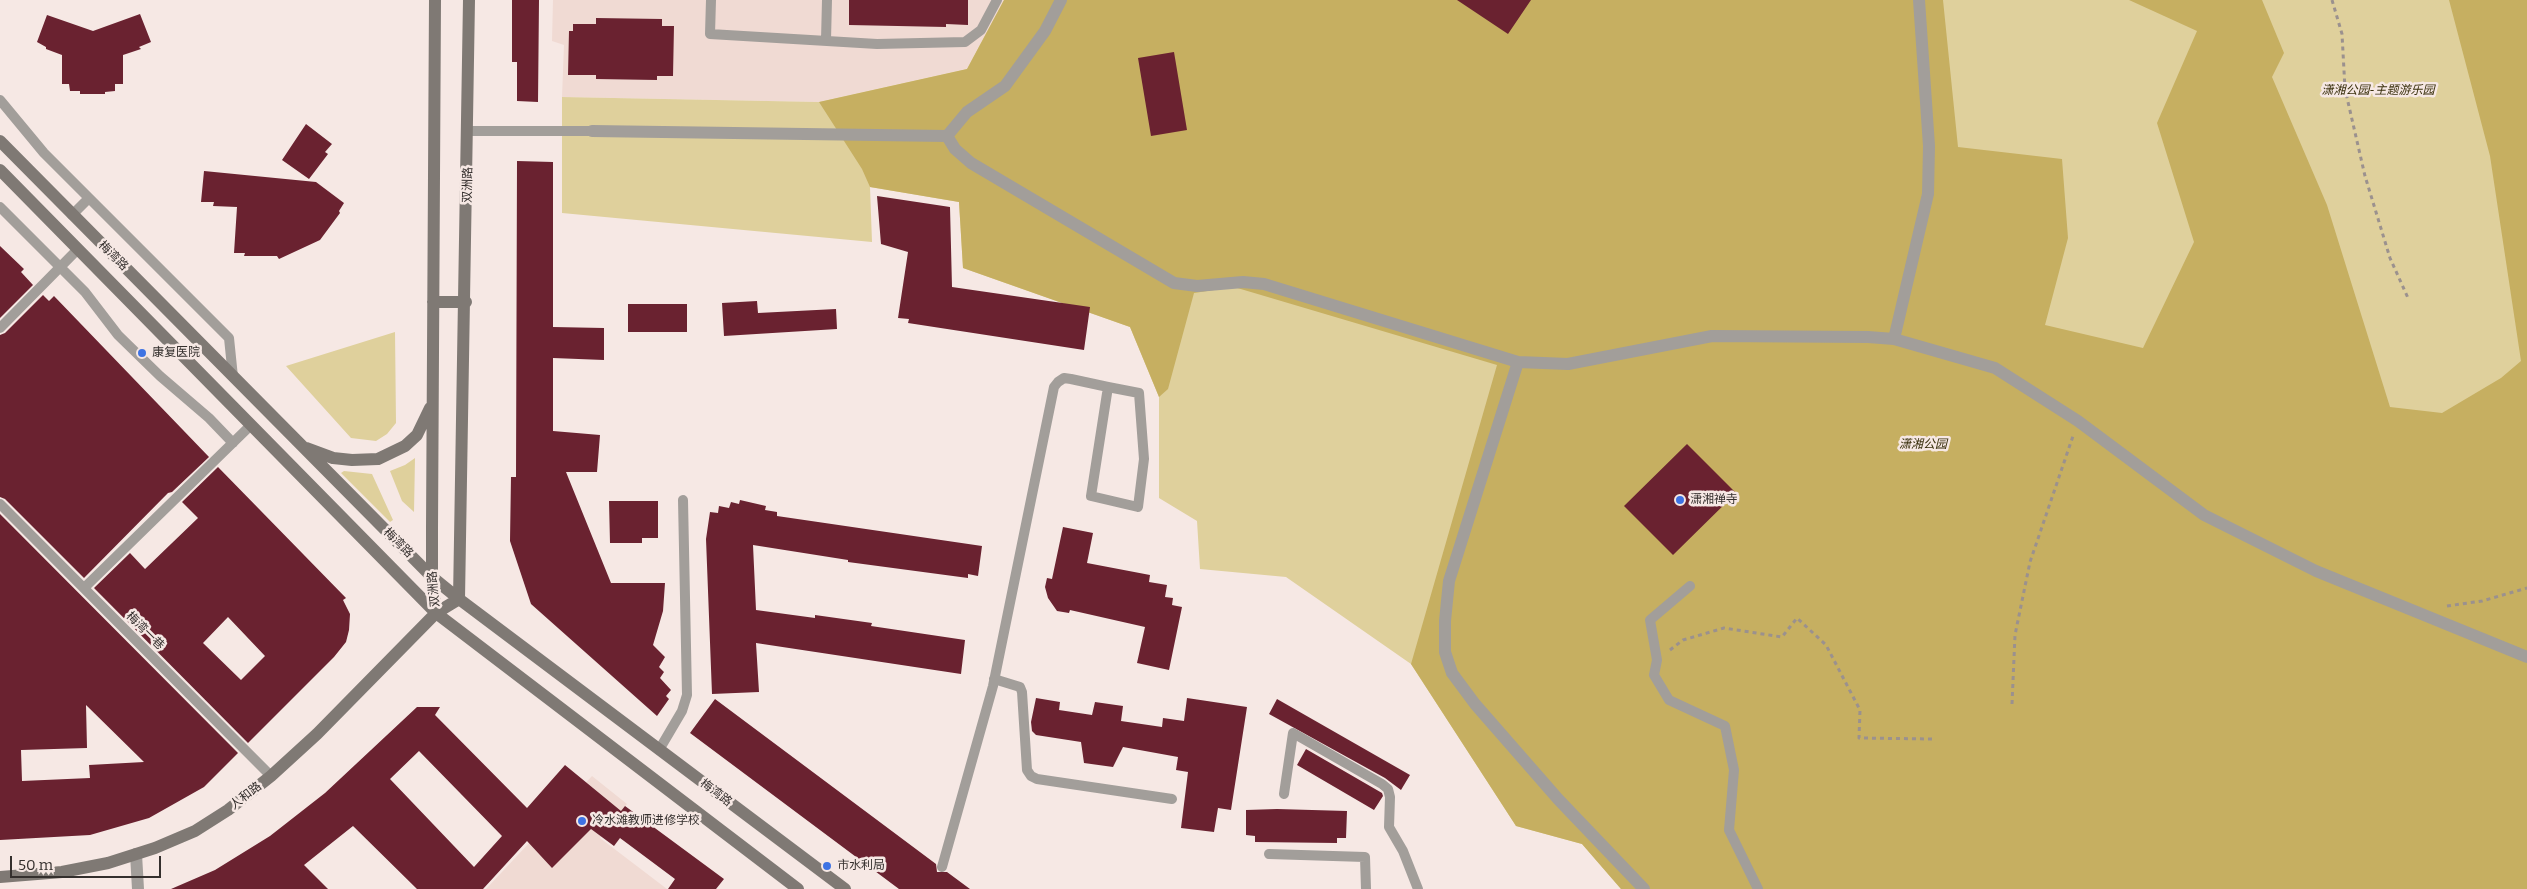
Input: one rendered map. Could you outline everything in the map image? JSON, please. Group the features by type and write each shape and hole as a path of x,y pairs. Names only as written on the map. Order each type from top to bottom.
{"street":[{"name":"双洲路","path":"435,0 432,577 436,613 459,599 469,131 469,0"},
{"path":"947,136 967,112 1005,86 1045,31 1061,0"},
{"path":"1894,339 1928,194 1929,146 1919,0"},
{"path":"592,131 947,136"},
{"path":"947,136 955,148 972,163 1174,283 1197,286 1243,282 1264,284 1518,362 1568,364 1712,336 1894,339 1995,368 2078,421 2204,515 2316,571 2527,657"},
{"name":"梅湾路","path":"0,141 298,444 432,577 845,889"},
{"name":"梅湾路","path":"0,170 436,613 798,889"},
{"path":"433,302 466,302"},
{"path":"1518,362 1449,581 1445,621 1445,652 1452,674 1475,704 1565,806 1644,889"},
{"path":"298,444 333,458 352,460 378,459 405,446 417,435 426,420 433,398"},
{"name":"人和路","path":"0,877 62,872 108,863 195,831 228,810 271,776 318,734 436,613"},
{"path":"136,854 138,889"}],"lane":[{"path":"711,0 710,34 877,44 965,42 981,30 997,0"},
{"path":"826,40 827,0"},
{"path":"0,100 44,153 229,338 233,378"},
{"path":"469,131 592,131"},
{"path":"72,215 89,198"},
{"path":"0,207 84,292 118,335 160,376 210,418 233,442"},
{"path":"0,328 78,249"},
{"path":"942,867 994,679 1054,387 1064,378 1108,386 1139,393 1144,459 1138,506 1091,496 1108,386"},
{"path":"84,588 250,426"},
{"path":"659,750 682,711 687,695 683,500"},
{"name":"梅湾一巷","path":"0,504 271,776"},
{"path":"1690,586 1650,620 1656,660 1654,675 1669,700 1725,726 1734,770 1729,830 1758,889"},
{"path":"994,679 1020,686 1027,770 1031,776 1037,779 1172,798"},
{"path":"1284,794 1294,734 1382,784 1388,790 1390,797 1389,827 1403,851 1418,889"},
{"path":"1269,854 1365,856 1366,889"}],"path":[{"path":"2332,0 2342,34 2345,88 2365,176 2390,258 2408,298"},
{"path":"2012,704 2015,635 2030,562 2078,421"},
{"path":"2442,607 2482,601 2527,588"},
{"path":"1656,660 1683,640 1724,628 1782,637 1797,618 1826,645 1860,710 1859,738 1932,739"}],"shaded area":[{"path":"553,0 1004,0 967,69 819,102 562,97 564,45 552,41"},
{"name":"冷水滩教师进修学校","path":"592,776 627,804 600,838 667,889 486,889"}],"green space":[{"name":"潇湘公园","path":"1004,0 2527,0 2527,889 1621,889 1582,844 1516,826 1411,664 1286,577 1200,569 1197,521 1159,498 1159,397 1130,327 963,268 959,202 870,187 872,242 562,213 562,97 819,102 967,69"},
{"name":"潇湘公园","path":"1004,0 1943,0 1958,147 2062,159 2068,238 2045,325 2143,348 2194,242 2157,123 2197,31 2129,0 2262,0 2284,53 2272,77 2327,205 2390,407 2442,413 2501,378 2521,361 2490,156 2449,0 2527,0 2527,889 1621,889 1582,844 1516,826 1411,664 1497,365 1234,287 1194,293 1168,389 1159,397 1130,327 963,268 959,202 870,187 862,169 819,102 967,69"},
{"path":"395,332 396,423 387,434 376,441 351,438 286,366"},
{"path":"415,458 414,512 402,501 390,471 405,465"},
{"path":"344,471 372,474 393,520 390,522 341,473"}],"building":[{"path":"512,0 539,0 538,102 517,101 517,62 512,62"},
{"path":"849,0 968,0 968,25 946,24 946,27 849,25"},
{"path":"1457,0 1531,0 1508,34"},
{"path":"140,14 151,42 139,47 141,49 123,55 123,84 115,84 115,91 105,92 105,94 80,94 80,91 70,91 69,84 62,84 62,55 46,49 46,47 37,42 47,15 93,31"},
{"path":"596,18 662,19 662,26 674,26 673,76 657,76 657,80 596,79 596,75 568,75 569,31 573,31 573,24 596,24"},
{"path":"1174,52 1187,130 1151,136 1138,58"},
{"path":"306,124 332,144 325,152 328,154 309,179 282,160"},
{"path":"517,161 553,162 553,327 604,328 604,360 553,358 553,431 600,435 597,472 566,472 611,583 665,583 663,611 653,645 665,657 659,667 664,672 660,678 671,690 666,696 669,699 657,716 531,604 510,541 511,477 516,477"},
{"path":"204,171 316,182 344,203 339,211 340,213 320,240 279,259 277,256 244,256 245,253 234,253 237,207 213,206 214,202 201,202"},
{"path":"877,196 950,207 952,287 1090,307 1084,350 908,323 909,319 898,318 908,252 881,244"},
{"path":"0,246 24,269 21,272 33,285 0,318"},
{"path":"43,295 49,301 54,296 209,457 172,492 168,493 84,578 5,499 0,497 0,335 5,333"},
{"path":"757,301 758,313 836,309 837,329 724,336 722,303"},
{"path":"628,304 687,304 687,332 628,332"},
{"name":"潇湘禅寺","path":"1687,444 1736,493 1673,555 1624,506"},
{"path":"218,467 346,598 343,600 350,614 346,642 334,657 248,743 94,588 130,553 145,569 198,518 182,502","holes":["228,617 265,656 241,680 203,643"]},
{"path":"740,500 766,506 765,510 777,512 777,516 982,546 978,576 968,574 968,578 848,562 848,560 753,545 756,610 815,618 815,615 872,623 871,626 965,640 961,674 756,643 759,692 712,694 706,539 710,512 718,513 719,506 729,508 731,502 739,504"},
{"path":"609,501 658,501 658,538 642,538 642,543 610,543"},
{"path":"0,514 238,753 204,787 149,818 90,835 0,840","holes":["86,705 144,762 89,765 90,778 22,781 21,750 87,748"]},
{"path":"1063,527 1093,533 1087,563 1150,575 1149,582 1167,585 1165,597 1173,598 1172,605 1182,607 1169,670 1137,663 1145,627 1070,610 1069,613 1057,611 1048,598 1045,587 1047,578 1052,579"},
{"path":"1036,698 1060,702 1059,710 1092,715 1095,702 1123,706 1121,721 1162,727 1163,718 1184,721 1187,698 1247,707 1231,810 1218,808 1214,832 1181,828 1188,772 1176,770 1178,757 1123,747 1113,767 1084,763 1081,742 1036,735 1032,731 1031,722"},
{"path":"715,699 936,864 937,872 947,872 970,889 899,889 690,733"},
{"path":"1277,699 1410,775 1401,790 1385,778 1269,714"},
{"path":"417,707 440,707 435,715 527,808 565,765 621,811 625,806 724,879 716,889 668,889 675,879 620,838 614,846 591,829 552,868 527,841 483,889 417,889 353,826 304,865 328,889 171,889 215,870 270,836 325,793","holes":["419,751 502,836 474,867 390,779"]},
{"path":"1306,749 1382,793 1383,796 1374,810 1297,765"},
{"path":"1246,810 1347,811 1346,838 1337,838 1337,843 1255,842 1255,836 1246,835"}],"place":[{"name":"康复医院","path":"142,353"},
{"name":"潇湘禅寺","path":"1680,500"},
{"name":"冷水滩教师进修学校","path":"582,821"},
{"name":"市水利局","path":"827,866"}],"park label":[{"name":"潇湘公园-主题游乐园","path":"2378,91"}]}
